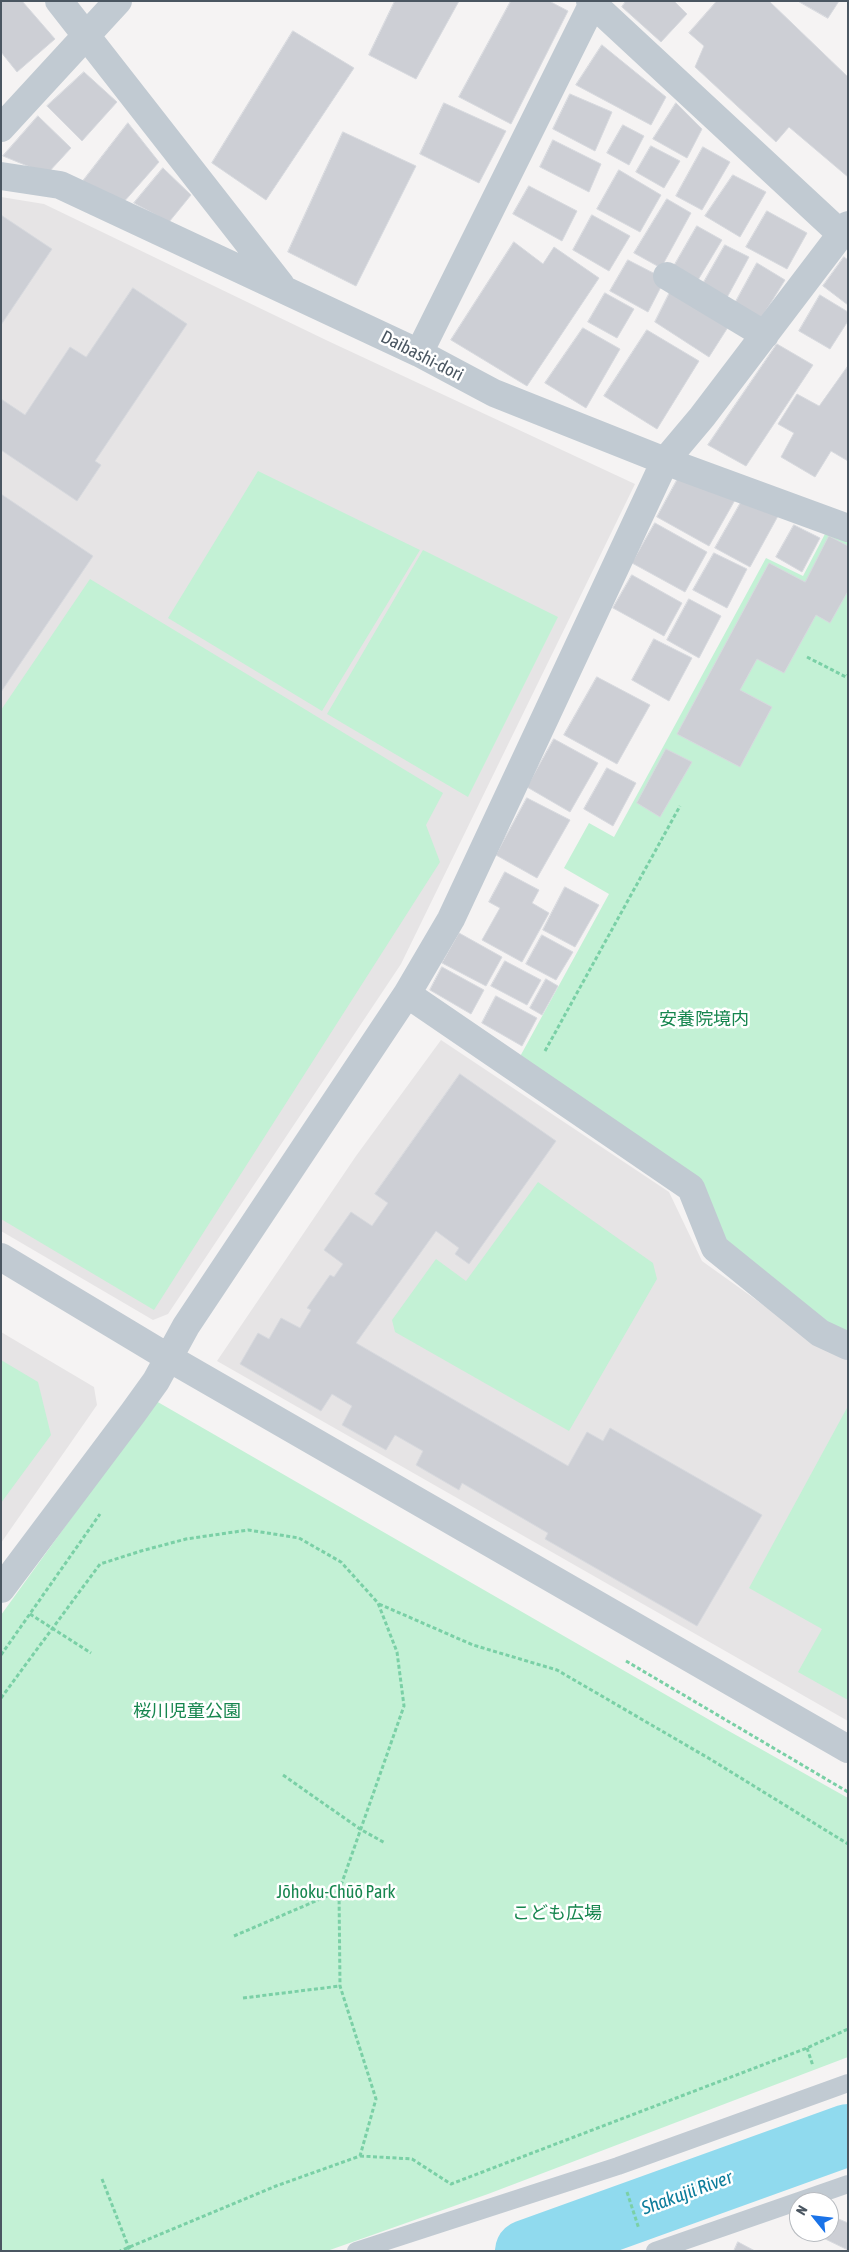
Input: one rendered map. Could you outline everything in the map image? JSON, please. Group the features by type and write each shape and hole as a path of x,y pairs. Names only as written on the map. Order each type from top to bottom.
{"street":[{"path":"59,1 283,289"},
{"path":"1,128 118,1"},
{"path":"1,1589 133,1413 169,1358 186,1326 407,994 451,920 665,461 702,417 845,229 592,2 419,353"},
{"name":"Daibashi-dori","path":"1,176 60,185 419,353 494,393 665,461 848,528"},
{"path":"667,276 764,335"},
{"path":"407,994 691,1188 715,1248 820,1333 848,1346"},
{"path":"1,1257 169,1358 848,1749"}],"lane":[{"path":"356,2251 619,2171 848,2083"},
{"path":"649,2249 848,2184"}],"path":[{"path":"806,657 846,677 848,674"},
{"path":"530,1078 680,806"},
{"path":"1,1698 100,1564 186,1539 248,1530 299,1538 341,1562 378,1603 397,1652 404,1706 339,1891 340,1986 376,2099 360,2156"},
{"path":"378,1603 473,1645 557,1670 710,1759 848,1844"},
{"path":"30,1614 91,1653"},
{"path":"283,1775 360,1829 385,1843"},
{"path":"234,1936 339,1891"},
{"path":"243,1998 340,1986"},
{"path":"120,2251 129,2249 276,2186 360,2156 412,2159 451,2184 807,2048 848,2029"},
{"path":"619,2171 649,2249"},
{"path":"102,2179 129,2249"}],"shaded area":[{"path":"1,197 44,204 328,341 635,484 401,964 168,1314 153,1320 1,1231"},
{"path":"441,1040 669,1192 702,1261 808,1337 848,1355 848,1721 217,1361 356,1156"},
{"path":"1,1332 94,1387 97,1405 1,1543"}],"green space":[{"path":"258,471 420,550 322,711 168,618"},
{"name":"安養院境内","path":"826,532 848,541 848,1337 724,1248 697,1188 517,1062 609,894 564,868 589,823 614,837 766,558 803,576"},
{"path":"423,550 558,617 468,797 327,714"},
{"path":"90,579 443,793 426,825 440,862 154,1310 1,1219 1,710"},
{"path":"538,1182 653,1263 657,1279 569,1431 395,1332 392,1320 436,1259 466,1281"},
{"path":"1,1360 38,1382 51,1435 1,1503"},
{"name":"Jōhoku-Chūō Park","path":"156,1401 848,1798 848,2057 488,2194 327,2251 1,2251 1,1615"},
{"path":"848,1406 848,1700 798,1672 822,1629 749,1588"}],"building":[{"path":"1,1 22,1 55,39 17,72 1,52"},
{"path":"395,1 459,1 416,79 369,55"},
{"path":"511,1 549,1 568,11 511,124 459,97"},
{"path":"626,1 674,1 687,14 661,42 622,7"},
{"path":"717,1 769,1 848,77 848,177 789,127 776,142 695,67 704,46 689,33"},
{"path":"798,1 839,1 828,18"},
{"path":"293,31 354,68 266,200 212,163"},
{"path":"602,45 666,97 651,125 576,85"},
{"path":"84,72 117,102 82,141 47,106"},
{"path":"570,94 612,112 595,151 553,129"},
{"path":"444,103 506,131 479,183 420,154"},
{"path":"676,103 702,129 687,158 653,139"},
{"path":"38,116 71,148 47,174 3,156"},
{"path":"128,123 159,162 122,204 83,181"},
{"path":"623,125 644,136 629,165 607,153"},
{"path":"343,132 416,166 356,286 288,252"},
{"path":"553,140 601,164 589,192 540,167"},
{"path":"651,146 680,161 664,188 636,172"},
{"path":"703,147 730,162 702,210 676,196"},
{"path":"163,168 191,195 169,222 134,203"},
{"path":"619,170 661,195 640,232 597,209"},
{"path":"733,175 766,192 740,237 705,216"},
{"path":"529,186 577,211 562,241 513,214"},
{"path":"667,199 691,213 661,268 634,253"},
{"path":"767,211 807,233 787,269 746,247"},
{"path":"1,215 52,249 1,325"},
{"path":"592,215 630,236 609,271 573,250"},
{"path":"697,226 722,240 698,280 674,266"},
{"path":"514,242 543,264 554,247 599,278 527,386 451,340"},
{"path":"725,245 749,257 724,303 700,289"},
{"path":"844,257 848,260 848,305 823,286"},
{"path":"628,260 665,279 648,312 610,291"},
{"path":"757,263 785,280 760,320 734,305"},
{"path":"133,288 187,324 95,461 101,465 77,501 1,450 1,399 25,415 70,347 86,357"},
{"path":"671,290 730,324 709,357 655,322"},
{"path":"605,293 634,309 617,338 588,322"},
{"path":"820,295 848,312 848,321 830,349 799,331"},
{"path":"583,328 620,349 586,408 545,383"},
{"path":"647,330 699,361 657,429 604,396"},
{"path":"777,344 813,365 746,466 708,445"},
{"path":"848,366 848,461 831,451 815,477 781,457 794,433 778,424 797,394 819,406"},
{"path":"682,471 735,500 709,546 657,517"},
{"path":"1,494 93,556 1,692"},
{"path":"744,497 778,516 750,567 715,548"},
{"path":"655,523 707,552 685,592 632,563"},
{"path":"794,525 820,538 802,572 776,557"},
{"path":"829,536 848,546 848,591 830,623 816,615 784,673 757,659 740,690 772,707 740,767 677,734 769,563 805,582"},
{"path":"714,553 747,569 727,608 693,590"},
{"path":"632,575 682,603 664,636 613,608"},
{"path":"689,599 721,616 699,658 667,640"},
{"path":"654,639 692,658 669,701 632,680"},
{"path":"597,677 650,705 617,764 564,735"},
{"path":"554,739 598,763 570,812 527,787"},
{"path":"666,749 692,762 660,817 637,803"},
{"path":"607,768 636,783 613,826 584,809"},
{"path":"527,798 570,820 537,878 496,855"},
{"path":"505,872 539,890 532,903 549,913 522,962 482,940 500,908 489,902"},
{"path":"565,887 599,905 575,947 543,930"},
{"path":"459,933 502,957 486,986 442,963"},
{"path":"542,935 573,952 556,980 526,964"},
{"path":"505,961 541,980 527,1005 491,986"},
{"path":"442,967 484,990 471,1014 430,990"},
{"path":"546,979 558,986 542,1015 530,1008"},
{"path":"496,996 537,1018 522,1046 482,1023"},
{"path":"460,1074 556,1141 469,1264 455,1254 459,1248 436,1231 356,1343 568,1466 587,1432 603,1441 610,1428 762,1515 697,1626 545,1539 548,1533 462,1483 459,1490 416,1465 423,1451 395,1435 386,1450 342,1425 352,1406 332,1394 321,1411 240,1364 258,1333 269,1339 281,1318 300,1328 311,1310 307,1308 330,1275 334,1277 343,1264 324,1250 351,1212 372,1226 388,1203 375,1194"},
{"path":"839,2219 848,2223 848,2250 831,2242 839,2242"},
{"path":"738,2242 755,2251 734,2251"}],"waterway":[{"name":"Shakujii River","path":"526,2251 848,2135"}],"park label":[{"name":"桜川児童公園","path":"187,1711"},
{"name":"こども広場","path":"557,1913"}]}
